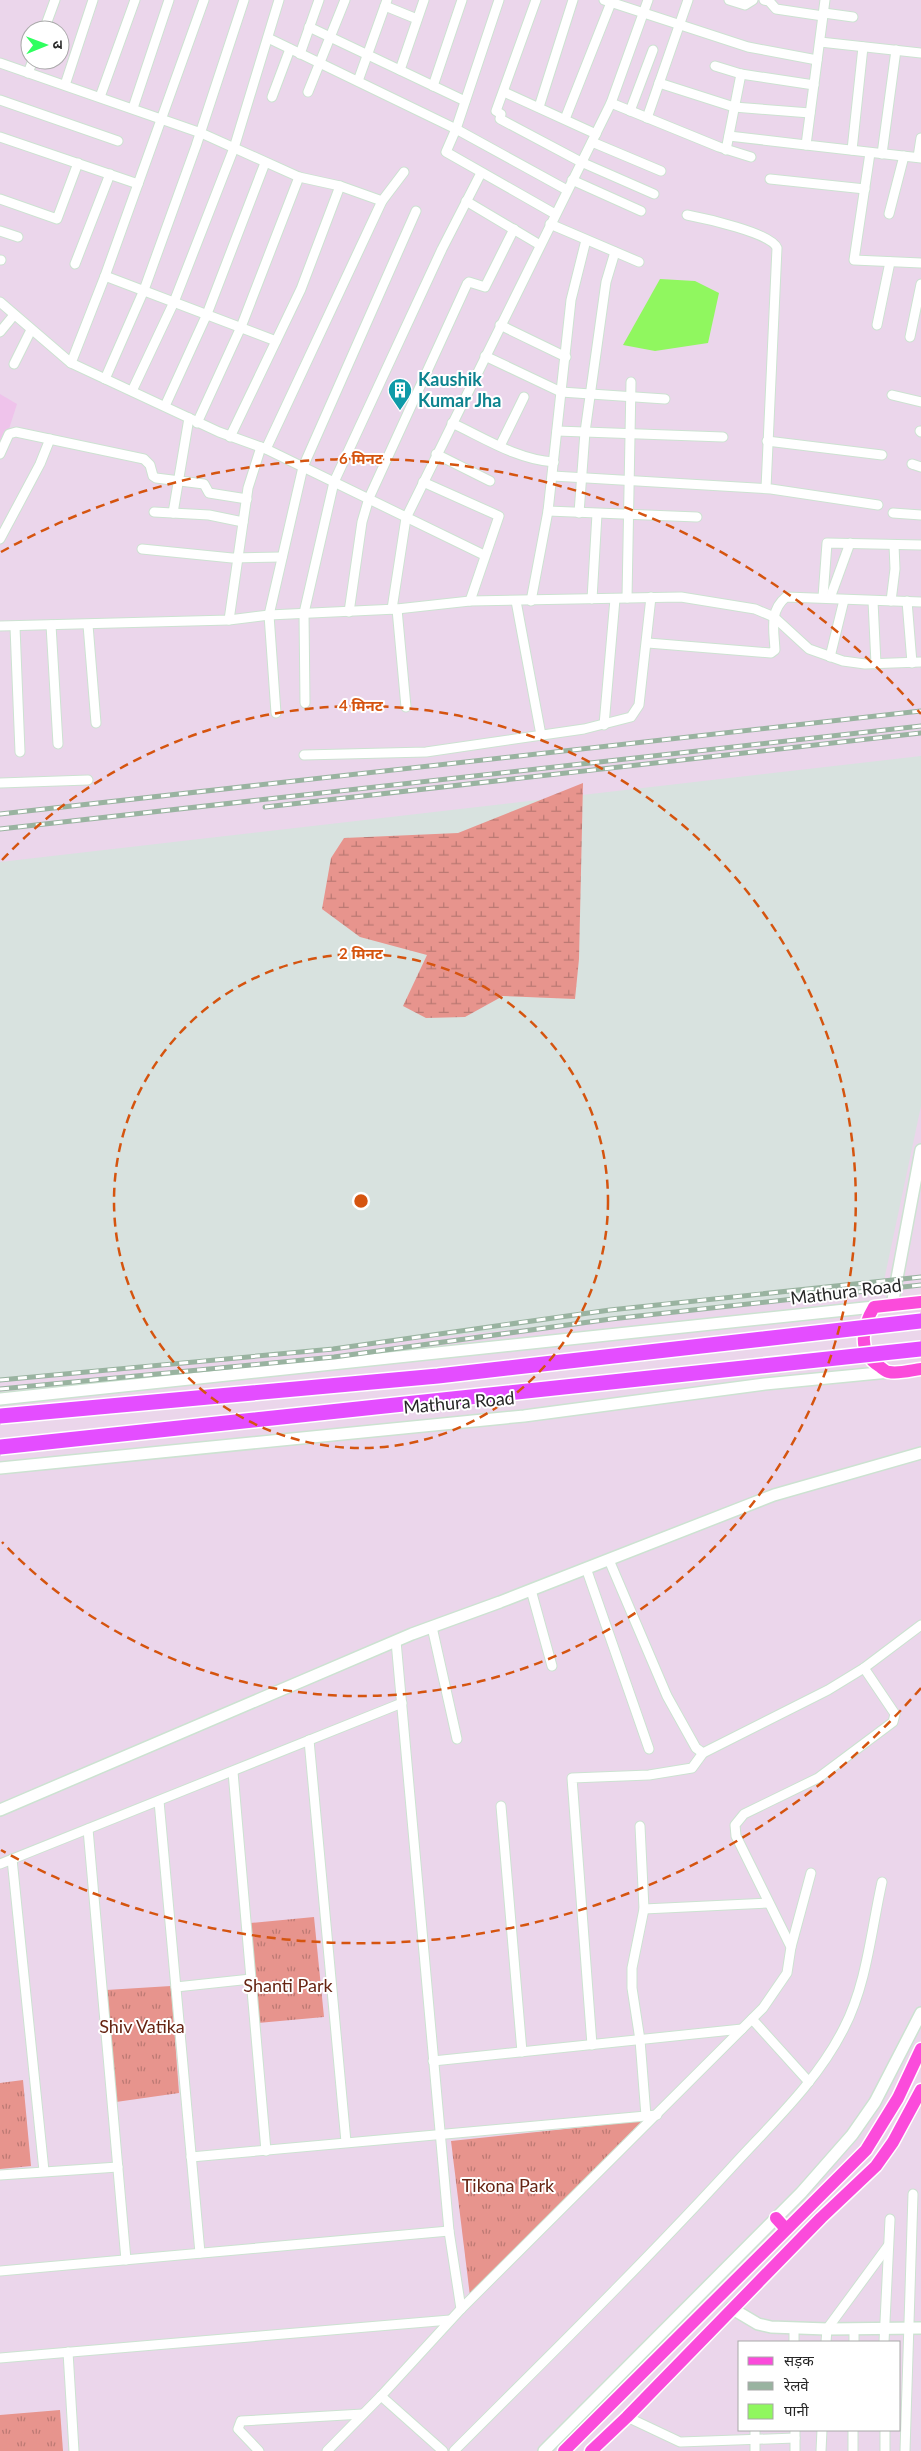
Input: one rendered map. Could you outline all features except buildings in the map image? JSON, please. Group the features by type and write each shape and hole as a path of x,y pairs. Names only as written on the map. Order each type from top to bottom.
{"highway":[{"name":"Mathura Road","path":"0,1416 438,1376 921,1321"},
{"name":"Mathura Road","path":"0,1446 921,1349"}],"main road":[{"name":"Mathura Road","path":"874,1307 921,1302"},
{"path":"874,1307 866,1320 863,1335 865,1349 873,1362 889,1372"},
{"name":"Mathura Road","path":"889,1372 921,1369"},
{"path":"564,2451 866,2150 898,2098 921,2049"},
{"path":"591,2451 627,2417 730,2308 876,2166 893,2142 921,2090"},
{"path":"776,2218 786,2229"}],"street":[{"path":"48,20 55,0"},
{"path":"65,85 93,0"},
{"path":"100,97 135,0"},
{"path":"133,108 169,0"},
{"path":"71,363 105,276 204,0"},
{"path":"105,379 144,290 201,133 244,0"},
{"path":"132,391 174,302 234,148 279,0"},
{"path":"300,54 319,0"},
{"path":"400,70 424,0"},
{"path":"433,86 462,0"},
{"path":"499,0 456,129 446,151 447,154 555,214"},
{"path":"536,0 496,111 501,114 500,119 581,162 654,194"},
{"path":"539,107 573,0"},
{"path":"406,707 395,609 406,518 611,103 648,0"},
{"path":"647,118 688,0"},
{"path":"729,0 745,5 753,0"},
{"path":"764,0 768,1 776,9 853,17"},
{"path":"806,144 825,0"},
{"path":"308,92 330,38 342,1"},
{"path":"564,119 609,1 748,48 817,60"},
{"path":"358,81 386,3 417,19"},
{"path":"309,27 465,101"},
{"path":"268,38 456,129 567,190"},
{"path":"820,42 921,53"},
{"path":"852,150 863,47"},
{"path":"272,97 290,49"},
{"path":"630,111 654,50"},
{"path":"882,154 896,50"},
{"path":"0,63 201,133 299,177 340,186 382,201"},
{"path":"714,66 740,74 814,85"},
{"path":"726,150 740,74"},
{"path":"659,83 734,107 810,113"},
{"path":"504,92 564,119 594,138 661,171"},
{"path":"0,100 118,141"},
{"path":"611,103 726,150 751,157"},
{"path":"729,136 920,157 921,138"},
{"path":"0,137 138,184"},
{"path":"870,153 854,260 921,263"},
{"path":"889,214 904,156"},
{"path":"0,199 57,219 78,163"},
{"path":"165,406 207,314 265,163"},
{"path":"230,620 247,499 263,448 382,201 404,172"},
{"path":"305,703 304,613 334,482 466,201 481,173"},
{"path":"75,264 110,174"},
{"path":"198,423 241,327 299,177"},
{"path":"770,179 864,189"},
{"path":"572,180 641,211"},
{"path":"230,437 301,289 340,186"},
{"path":"466,201 540,245"},
{"path":"276,713 270,615 303,467 416,210"},
{"path":"687,215 719,221 776,243 766,488"},
{"path":"550,224 639,262"},
{"path":"349,612 362,522 369,498 467,284 469,282 485,287 514,229"},
{"path":"0,230 18,237"},
{"path":"531,601 553,476 572,300 586,240"},
{"path":"579,513 590,394 606,282 615,252"},
{"path":"877,325 890,262"},
{"path":"105,276 276,341"},
{"path":"910,337 921,284"},
{"path":"0,302 71,363 198,423 230,437 263,448 369,498 484,556"},
{"path":"0,332 14,316"},
{"path":"500,325 566,357"},
{"path":"14,364 31,330"},
{"path":"485,356 561,392 665,399"},
{"path":"627,598 631,382"},
{"path":"892,394 921,402"},
{"path":"500,446 524,397"},
{"path":"173,513 189,418"},
{"path":"452,423 500,446 541,462 554,462"},
{"path":"558,431 723,437"},
{"path":"0,454 12,432 144,459 150,465 153,476 204,484 209,493 247,499"},
{"path":"0,538 40,464 50,439"},
{"path":"767,441 882,455"},
{"path":"436,454 490,481"},
{"path":"553,476 629,478 766,488 878,505"},
{"path":"423,482 499,516 470,601"},
{"path":"548,511 697,517"},
{"path":"154,512 209,515 243,522"},
{"path":"893,513 921,514"},
{"path":"592,599 597,514"},
{"path":"826,598 826,543 921,545"},
{"path":"826,598 850,543"},
{"path":"891,601 895,570 894,545"},
{"path":"142,550 239,558 282,557"},
{"path":"304,755 426,752 541,735 622,720 636,713 639,705 648,643 651,597"},
{"path":"0,626 230,620 270,615 395,609 470,601 681,597 754,609 774,617 809,649 830,657 876,664 916,662 907,602"},
{"path":"648,643 770,653 775,650 774,617 776,607 786,597 921,602"},
{"path":"604,724 614,599"},
{"path":"830,657 844,600"},
{"path":"873,600 876,664"},
{"path":"516,601 541,735"},
{"path":"51,625 58,744"},
{"path":"88,625 96,723"},
{"path":"16,627 20,752"},
{"path":"0,783 88,780"},
{"path":"892,1305 921,1150"},
{"name":"Mathura Road","path":"0,1399 874,1307"},
{"name":"Mathura Road","path":"0,1468 524,1416 766,1384 889,1372"},
{"path":"0,1810 432,1627 774,1495 921,1453"},
{"path":"609,1560 667,1696 696,1748 703,1754"},
{"path":"586,1568 649,1749"},
{"path":"531,1590 552,1666"},
{"path":"592,2045 572,1778 649,1775 692,1768 703,1754 828,1690 864,1668 921,1626"},
{"path":"432,1627 457,1739"},
{"path":"396,1641 440,2136 450,2231 461,2309"},
{"path":"791,1947 736,1836 735,1825 744,1814 829,1771 893,1722 895,1714 864,1668"},
{"path":"0,1864 402,1703"},
{"path":"309,1740 346,2142"},
{"path":"233,1772 266,2151"},
{"path":"159,1801 200,2253"},
{"path":"501,1806 522,2052"},
{"path":"640,1826 644,1909 631,1978 640,2040 646,2116"},
{"path":"88,1828 126,2260"},
{"path":"12,1859 44,2171"},
{"path":"327,2451 381,2396 450,2320 742,2030 778,1990 787,1973 791,1947 811,1873"},
{"path":"454,2451 669,2236 809,2082 830,2054 853,2005 874,1930 882,1882"},
{"path":"644,1909 768,1903"},
{"path":"176,1987 251,1980"},
{"path":"544,2451 776,2218 857,2129 884,2087 921,2013"},
{"path":"752,2019 809,2082"},
{"path":"433,2061 742,2030"},
{"path":"191,2157 657,2115"},
{"path":"0,2175 118,2167"},
{"path":"906,2451 908,2329 917,2209 913,2194"},
{"path":"884,2341 890,2219"},
{"path":"0,2271 450,2231"},
{"path":"826,2341 827,2330 888,2246"},
{"path":"730,2308 758,2324 794,2328 827,2330 921,2328"},
{"path":"0,2358 450,2320"},
{"path":"794,2328 794,2341"},
{"path":"854,2330 854,2341"},
{"path":"68,2352 74,2451"},
{"path":"381,2396 443,2451"},
{"path":"259,2451 238,2429 241,2421 363,2414"},
{"path":"627,2417 690,2447 754,2434 795,2434 795,2451"},
{"path":"822,2431 822,2451"},
{"path":"853,2431 853,2451"},
{"path":"885,2431 885,2451"},
{"path":"754,2434 754,2451"},
{"path":"723,2451 724,2441"}],"shaded area":[{"path":"0,394 17,404 8,432 0,448"},
{"path":"921,756 921,1106 882,1290 260,1356 0,1381 0,862"}],"green space":[{"path":"583,783 579,959 575,999 503,996 465,1017 426,1018 403,1006 427,955 360,937 322,909 331,858 344,838 458,833"},
{"name":"Shanti Park","path":"314,1917 324,2017 258,2023 250,1923"},
{"name":"Shiv Vatika","path":"171,1986 179,2093 116,2102 106,1990"},
{"path":"23,2080 31,2166 0,2169 0,2083"},
{"name":"Tikona Park","path":"642,2121 470,2296 451,2141"},
{"path":"60,2410 63,2451 0,2451 0,2415"}],"water":[{"path":"660,279 695,281 719,293 708,343 655,351 623,345"}],"railway":[{"path":"0,814 921,711"},
{"path":"0,829 921,726"},
{"path":"265,807 921,733"},
{"path":"0,1380 333,1349 610,1310 921,1277"},
{"path":"0,1389 334,1357 611,1319 921,1285"}],"place":[{"name":"Kaushik Kumar Jha","path":"400,411"}]}
